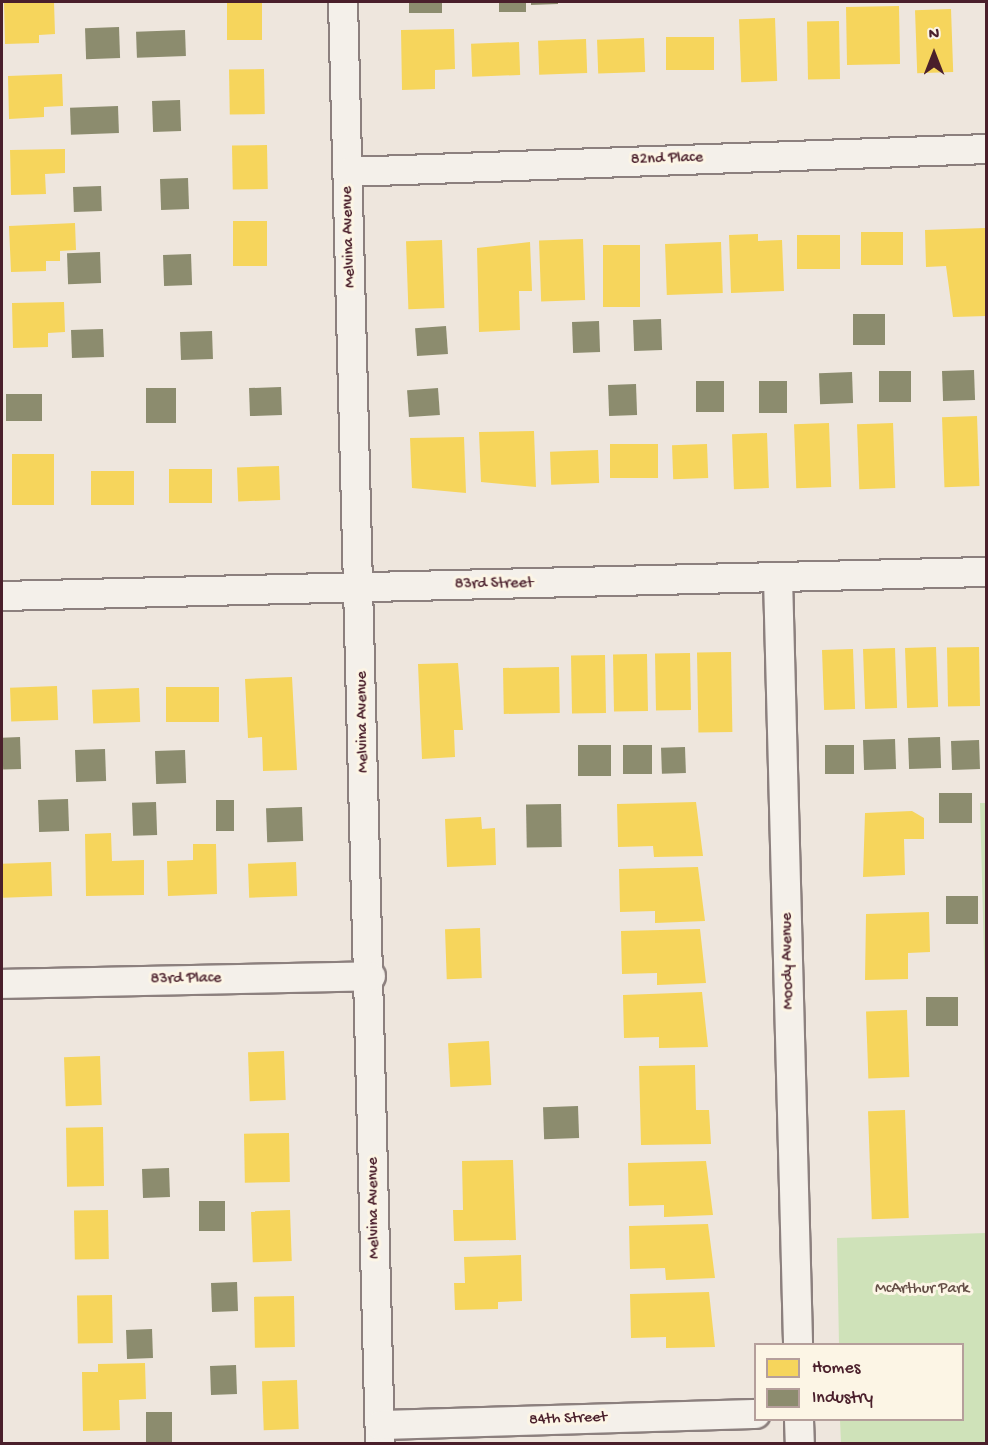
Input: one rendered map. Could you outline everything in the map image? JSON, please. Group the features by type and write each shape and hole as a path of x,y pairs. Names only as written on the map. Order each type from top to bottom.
{"street":[{"name":"Melvina Avenue","path":"343,2 361,588 380,1434"},
{"name":"82nd Place","path":"348,171 987,149"},
{"name":"83rd Street","path":"2,596 987,572"},
{"name":"Moody Avenue","path":"778,578 798,1343"},
{"name":"83rd Place","path":"2,984 371,976"},
{"name":"84th Street","path":"380,1434 754,1414"},
{"path":"799,1421 800,1443"}],"green space":[{"path":"980,803 986,803 986,1031"},
{"name":"McArthur Park","path":"986,1233 986,1443 841,1443 840,1421 964,1421 964,1343 839,1343 837,1238"}],"building: Homes":[{"path":"4,2 54,2 55,34 39,35 39,43 5,44"},
{"path":"227,2 262,2 262,40 227,40"},
{"path":"899,6 900,64 847,65 846,7"},
{"path":"951,9 953,72 917,73 915,10"},
{"path":"775,18 777,81 741,82 739,19"},
{"path":"839,21 840,79 808,80 807,22"},
{"path":"454,29 455,69 435,70 435,89 402,90 401,30"},
{"path":"666,37 714,37 714,70 666,70"},
{"path":"644,38 645,72 598,74 597,40"},
{"path":"586,39 587,73 539,75 538,41"},
{"path":"519,42 520,75 472,77 471,44"},
{"path":"264,69 265,114 230,115 229,70"},
{"path":"62,74 63,106 44,107 44,117 9,119 8,76"},
{"path":"267,145 268,189 233,190 232,146"},
{"path":"65,149 65,173 45,174 46,194 11,195 10,150"},
{"path":"233,221 267,221 267,266 233,266"},
{"path":"75,223 76,250 60,251 60,261 46,261 46,271 11,272 9,226"},
{"path":"985,228 986,316 953,317 946,266 926,267 925,230"},
{"path":"861,232 903,232 903,265 861,265"},
{"path":"758,234 758,241 782,240 784,291 731,293 729,235"},
{"path":"797,235 840,235 840,269 797,269"},
{"path":"583,239 585,300 541,301 539,241"},
{"path":"442,240 444,308 408,309 406,241"},
{"path":"530,242 532,291 519,291 520,330 479,332 477,248"},
{"path":"721,242 723,293 667,295 665,244"},
{"path":"603,245 640,245 640,307 603,307"},
{"path":"64,302 65,332 48,333 48,347 13,348 12,303"},
{"path":"977,416 979,486 944,487 942,417"},
{"path":"829,423 831,487 796,488 794,424"},
{"path":"893,423 895,488 859,489 857,424"},
{"path":"534,431 536,487 481,482 479,432"},
{"path":"767,433 769,488 734,489 732,434"},
{"path":"464,437 466,493 412,488 410,438"},
{"path":"610,444 658,444 658,478 610,478"},
{"path":"707,444 708,478 673,479 672,445"},
{"path":"598,450 599,483 551,485 550,452"},
{"path":"12,454 54,454 54,505 12,505"},
{"path":"279,466 280,500 238,501 237,467"},
{"path":"169,469 212,469 212,503 169,503"},
{"path":"91,471 134,471 134,505 91,505"},
{"path":"936,647 938,707 907,708 905,648"},
{"path":"979,647 980,706 948,707 947,648"},
{"path":"895,648 897,708 865,709 863,649"},
{"path":"853,649 855,709 824,710 822,650"},
{"path":"731,652 732,732 698,733 697,653"},
{"path":"690,653 691,710 656,711 655,654"},
{"path":"647,654 648,711 614,712 613,655"},
{"path":"605,655 606,713 572,714 571,656"},
{"path":"458,663 463,730 454,730 455,757 422,759 418,664"},
{"path":"559,667 560,713 504,714 503,668"},
{"path":"292,677 297,770 263,771 262,737 248,738 245,679"},
{"path":"57,686 58,720 11,722 10,688"},
{"path":"166,687 219,687 219,722 166,722"},
{"path":"139,688 140,722 93,724 92,690"},
{"path":"696,802 703,856 654,857 653,846 618,847 617,804"},
{"path":"912,811 924,818 924,839 904,839 905,875 863,877 865,813"},
{"path":"481,817 482,829 495,828 496,865 447,867 445,819"},
{"path":"111,833 112,861 144,860 144,895 86,896 85,834"},
{"path":"193,844 216,844 217,894 168,896 167,861 193,860"},
{"path":"51,862 52,896 3,898 2,864"},
{"path":"296,862 297,896 249,898 248,864"},
{"path":"698,867 705,921 655,923 655,911 620,912 619,869"},
{"path":"929,912 930,952 908,953 908,979 865,980 866,914"},
{"path":"480,928 482,978 447,979 445,929"},
{"path":"700,929 706,983 657,985 657,973 622,974 621,931"},
{"path":"702,992 708,1047 659,1048 659,1037 624,1038 623,995"},
{"path":"907,1010 909,1077 868,1078 866,1011"},
{"path":"489,1041 491,1085 450,1087 448,1043"},
{"path":"284,1051 286,1100 250,1101 248,1052"},
{"path":"100,1056 102,1105 66,1106 64,1057"},
{"path":"695,1065 696,1110 709,1110 711,1144 641,1145 639,1066"},
{"path":"905,1110 909,1218 872,1219 868,1111"},
{"path":"103,1127 104,1186 67,1187 66,1128"},
{"path":"289,1133 290,1182 245,1183 244,1134"},
{"path":"513,1160 516,1240 454,1241 453,1210 463,1210 462,1161"},
{"path":"706,1161 713,1215 664,1217 664,1205 629,1206 628,1163"},
{"path":"108,1210 109,1259 75,1260 74,1211"},
{"path":"290,1210 292,1261 253,1262 251,1211"},
{"path":"708,1224 715,1278 666,1280 665,1268 630,1269 629,1226"},
{"path":"521,1255 522,1301 498,1302 498,1309 455,1310 454,1283 465,1283 464,1257"},
{"path":"709,1292 715,1347 666,1348 666,1337 631,1338 630,1294"},
{"path":"112,1295 113,1343 78,1344 77,1296"},
{"path":"294,1296 295,1347 255,1348 254,1297"},
{"path":"145,1363 146,1399 119,1400 120,1430 83,1431 82,1372 98,1372 98,1364"},
{"path":"297,1380 299,1429 264,1430 262,1381"}],"building: Industry":[{"path":"409,2 442,2 442,13 409,13"},
{"path":"499,2 526,2 526,12 499,12"},
{"path":"531,2 558,2 558,4 531,5"},
{"path":"119,27 120,58 86,59 85,28"},
{"path":"185,30 186,56 137,58 136,32"},
{"path":"180,100 181,131 153,132 152,101"},
{"path":"118,106 119,133 71,135 70,108"},
{"path":"188,178 189,209 161,210 160,179"},
{"path":"101,186 102,211 74,212 73,187"},
{"path":"100,252 101,283 68,284 67,253"},
{"path":"191,254 192,285 164,286 163,255"},
{"path":"853,314 885,314 885,345 853,345"},
{"path":"661,319 662,350 634,351 633,320"},
{"path":"599,321 600,352 573,353 572,322"},
{"path":"446,326 448,354 417,356 415,328"},
{"path":"103,329 104,357 72,358 71,330"},
{"path":"212,331 213,359 181,360 180,332"},
{"path":"974,370 975,400 943,401 942,371"},
{"path":"879,371 911,371 911,402 879,402"},
{"path":"852,372 853,403 820,404 819,373"},
{"path":"696,381 724,381 724,412 696,412"},
{"path":"759,381 787,381 787,413 759,413"},
{"path":"636,384 637,415 609,416 608,385"},
{"path":"281,387 282,415 250,416 249,388"},
{"path":"146,388 176,388 176,423 146,423"},
{"path":"438,388 440,415 409,417 407,390"},
{"path":"6,394 42,394 42,421 6,421"},
{"path":"20,737 21,769 3,770 2,738"},
{"path":"940,737 941,768 909,769 908,738"},
{"path":"895,739 896,769 864,770 863,740"},
{"path":"979,740 980,769 952,770 951,741"},
{"path":"578,745 611,745 611,776 578,776"},
{"path":"623,745 652,745 652,774 623,774"},
{"path":"825,745 854,745 854,774 825,774"},
{"path":"685,747 686,773 662,774 661,748"},
{"path":"105,749 106,781 76,782 75,750"},
{"path":"185,750 186,783 156,784 155,751"},
{"path":"939,793 972,793 972,823 939,823"},
{"path":"68,799 69,831 39,832 38,800"},
{"path":"216,800 234,800 234,831 216,831"},
{"path":"156,802 157,835 133,836 132,803"},
{"path":"561,804 562,847 527,848 526,805"},
{"path":"302,807 303,841 267,842 266,808"},
{"path":"946,896 978,896 978,924 946,924"},
{"path":"926,997 958,997 958,1026 926,1026"},
{"path":"578,1106 579,1138 544,1139 543,1107"},
{"path":"169,1168 170,1197 143,1198 142,1169"},
{"path":"199,1201 225,1201 225,1231 199,1231"},
{"path":"237,1282 238,1311 212,1312 211,1283"},
{"path":"152,1329 153,1358 127,1359 126,1330"},
{"path":"236,1365 237,1394 211,1395 210,1366"},
{"path":"146,1412 172,1412 172,1442 146,1442"}]}
